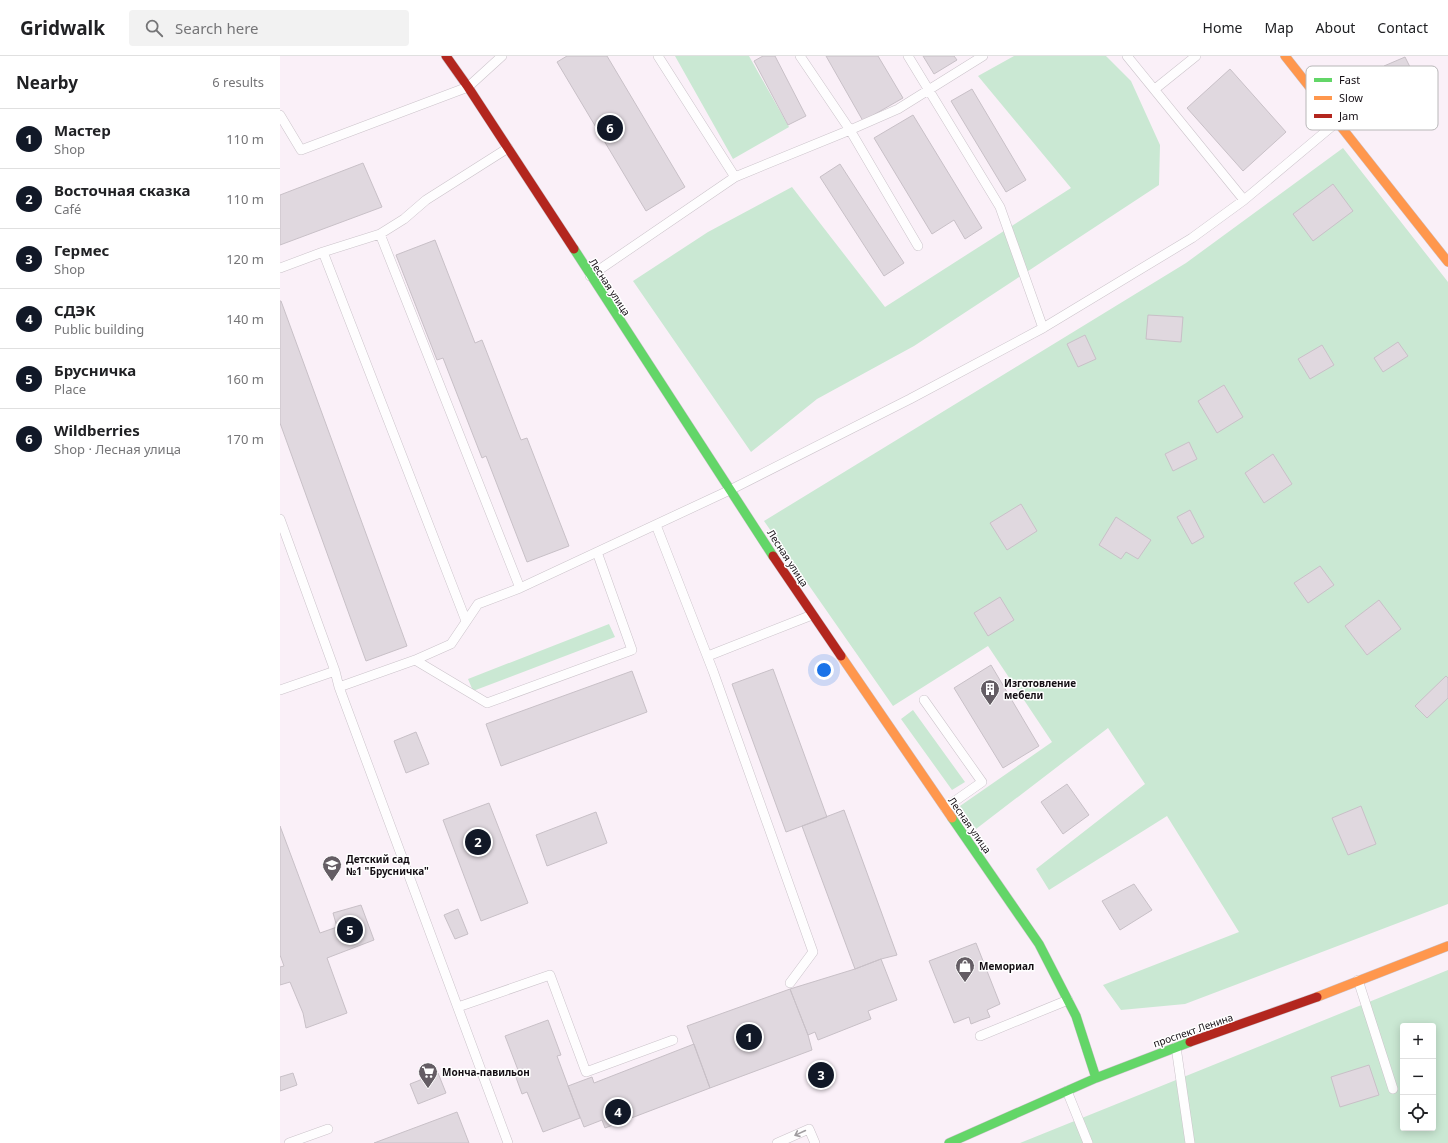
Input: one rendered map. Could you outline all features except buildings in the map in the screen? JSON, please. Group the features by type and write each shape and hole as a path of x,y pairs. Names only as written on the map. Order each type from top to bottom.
{"street":[{"name":"Лесная улица","path":"446,56 508,148 812,615 1039,944 1076,1016 1096,1078"},
{"path":"1285,56 1306,82"},
{"path":"1344,130 1448,262"},
{"name":"проспект Ленина","path":"949,1143 1096,1078 1448,946"}],"lane":[{"path":"280,115 301,150 468,87 502,56"},
{"path":"658,56 735,177"},
{"path":"800,56 850,130 918,246"},
{"path":"908,56 1000,207 1043,328"},
{"path":"590,276 735,177 898,109 983,56"},
{"path":"1127,56 1244,200"},
{"path":"1155,90 1196,56"},
{"path":"338,688 415,660 451,644 478,604 520,588 730,490 910,399 1043,328 1192,238 1244,200 1328,130"},
{"path":"280,268 323,252 380,234 404,219 426,200 508,148"},
{"path":"380,234 520,588"},
{"path":"323,252 466,621"},
{"path":"280,519 335,671 338,688 508,1143"},
{"path":"656,525 708,656 814,952 790,983"},
{"path":"415,660 487,703 632,650 597,552"},
{"path":"708,656 812,615"},
{"path":"280,690 335,671"},
{"path":"924,700 982,782 945,808"},
{"path":"458,1007 550,975 586,1072 673,1040"},
{"path":"1358,980 1393,1089"},
{"path":"980,1036 1068,1000"},
{"path":"1176,1047 1190,1143"},
{"path":"1067,1091 1088,1143"},
{"path":"289,1143 328,1129"},
{"path":"778,1143 809,1129 815,1143"}],"green space":[{"path":"675,56 749,56 789,127 733,159"},
{"path":"1014,56 1106,56 1131,81 1160,145 1159,185 914,346 817,399 751,452 633,281 708,232 792,187 885,307 1071,188 978,76"},
{"path":"1343,148 1448,282 1448,904 1185,1004 1121,1010 1103,985 1239,932 1167,816 1049,890 1036,869 1145,784 1108,728 976,829 960,806 1052,742 988,646 893,706 764,521 1186,263"},
{"path":"609,624 615,637 473,691 468,679"},
{"path":"913,710 965,782 952,790 901,719"},
{"path":"1448,970 1448,1143 1020,1143"}],"traffic: fast":[{"path":"574,249 773,556"},
{"path":"952,818 1039,944 1076,1016 1096,1078"},
{"path":"949,1143 1096,1078 1190,1042"}],"traffic: slow":[{"path":"1285,56 1306,83"},
{"path":"1344,130 1448,262"},
{"path":"841,656 952,818"},
{"path":"1317,997 1448,946"}],"traffic: jam":[{"path":"446,56 468,87 574,249"},
{"path":"773,556 841,656"},
{"path":"1190,1042 1317,997"}],"place":[{"name":"Wildberries","path":"610,128"},
{"name":"Изготовление мебели","path":"990,706"},
{"name":"Восточная сказка","path":"478,842"},
{"name":"Детский сад №1 \"Брусничка\"","path":"332,882"},
{"name":"Брусничка","path":"350,930"},
{"name":"Мемориал","path":"965,983"},
{"name":"Мастер","path":"749,1037"},
{"name":"Гермес","path":"821,1075"},
{"name":"Монча-павильон","path":"428,1089"},
{"name":"СДЭК","path":"618,1112"}]}
